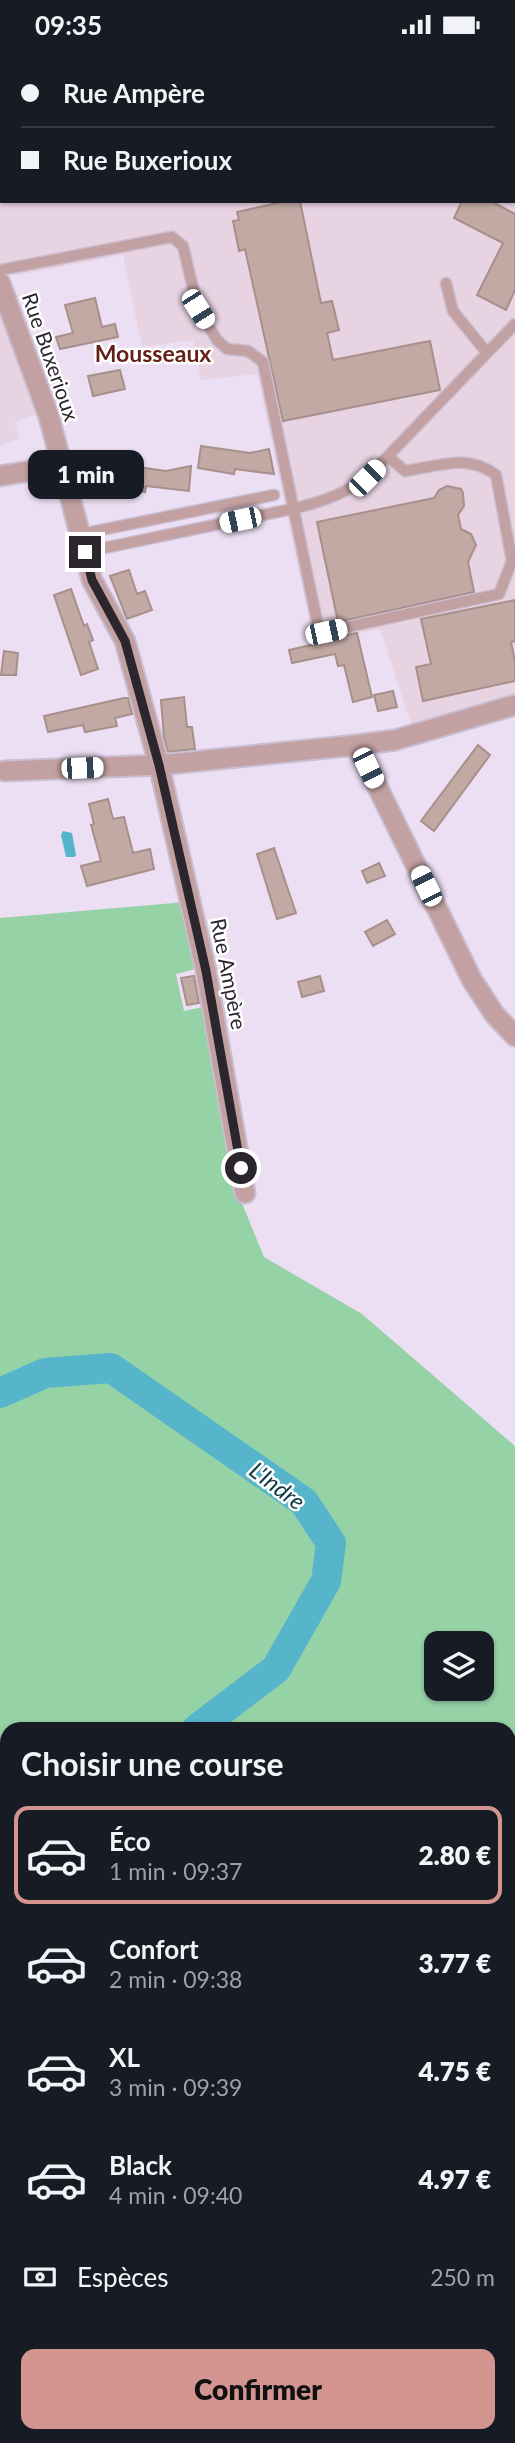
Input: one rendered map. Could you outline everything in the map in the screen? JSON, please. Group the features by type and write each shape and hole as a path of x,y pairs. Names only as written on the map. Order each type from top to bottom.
{"street":[{"name":"Rue Buxerioux","path":"0,283 49,417 92,580 125,641 159,765"},
{"path":"0,476 61,466"},
{"path":"5,771 159,765 357,745 395,740 515,705"},
{"path":"357,745 472,980 495,1015 515,1036"},
{"name":"Rue Ampère","path":"159,765 206,971 245,1193"}],"lane":[{"path":"0,270 172,237 183,246 198,309 217,340 228,349 248,351 262,362 318,626 326,632 499,594 512,561 496,475 486,467 469,461 405,471 388,456"},
{"path":"446,283 453,311 487,353"},
{"path":"83,543 292,509 325,502 344,494 367,478 515,324"},
{"path":"83,543 274,495"}],"shaded area":[{"path":"0,203 515,203 515,716 418,745 380,629 314,643 257,374 201,380 193,340 142,347 123,255 18,275 0,265"},
{"path":"0,314 38,414 14,422 20,438 0,446"}],"green space":[{"path":"186,902 199,968 176,974 184,1011 208,1006 237,1191 264,1257 362,1314 515,1446 515,1722 0,1722 0,918"}],"water":[{"path":"63,831 72,833 76,855 74,857 66,857 61,835"}],"building":[{"path":"277,203 300,203 321,303 332,301 339,330 327,333 333,360 430,341 440,390 283,421 245,249 239,251 233,221 239,220 237,212"},
{"path":"461,203 495,203 515,214 515,290 506,310 477,295 503,243 454,218"},
{"path":"95,298 102,327 115,324 118,337 60,349 56,337 73,333 65,305"},
{"path":"120,370 125,389 93,396 88,376"},
{"path":"201,446 250,453 269,449 274,474 235,469 234,474 198,468"},
{"path":"117,464 166,471 191,466 189,491 146,486 145,492 115,487 93,492 88,468"},
{"path":"447,486 461,489 463,493 464,506 458,515 461,529 471,534 476,545 468,562 474,592 338,622 317,522 434,498 439,490"},
{"path":"129,570 137,594 145,591 152,610 127,619 110,576"},
{"path":"71,589 84,626 87,624 93,640 89,642 98,669 81,675 54,595"},
{"path":"515,600 515,641 511,642 515,681 423,701 416,667 431,664 421,619"},
{"path":"357,633 372,697 353,702 344,665 338,666 335,654 292,663 289,650"},
{"path":"4,651 18,653 16,675 1,675"},
{"path":"393,691 397,707 378,711 374,695"},
{"path":"184,697 187,727 192,727 195,749 168,752 161,700"},
{"path":"128,698 132,714 115,718 117,726 85,732 83,725 48,732 44,716"},
{"path":"478,745 490,755 434,831 421,821"},
{"path":"108,799 113,819 124,817 133,853 150,849 154,869 87,886 81,866 101,861 91,825 94,824 89,804"},
{"path":"274,848 296,913 277,919 257,854"},
{"path":"379,863 385,876 367,883 362,871"},
{"path":"387,920 395,934 373,946 365,932"},
{"path":"194,976 199,1003 187,1005 181,978"},
{"path":"320,976 324,991 302,997 298,982"}],"waterway":[{"name":"L'Indre","path":"0,1393 45,1373 111,1368 304,1502 331,1543 326,1581 276,1669 206,1722"}],"district":[{"name":"Mousseaux","path":"153,354"}],"route":[{"path":"85,552 92,580 125,641 159,765 206,971 241,1168"}]}
